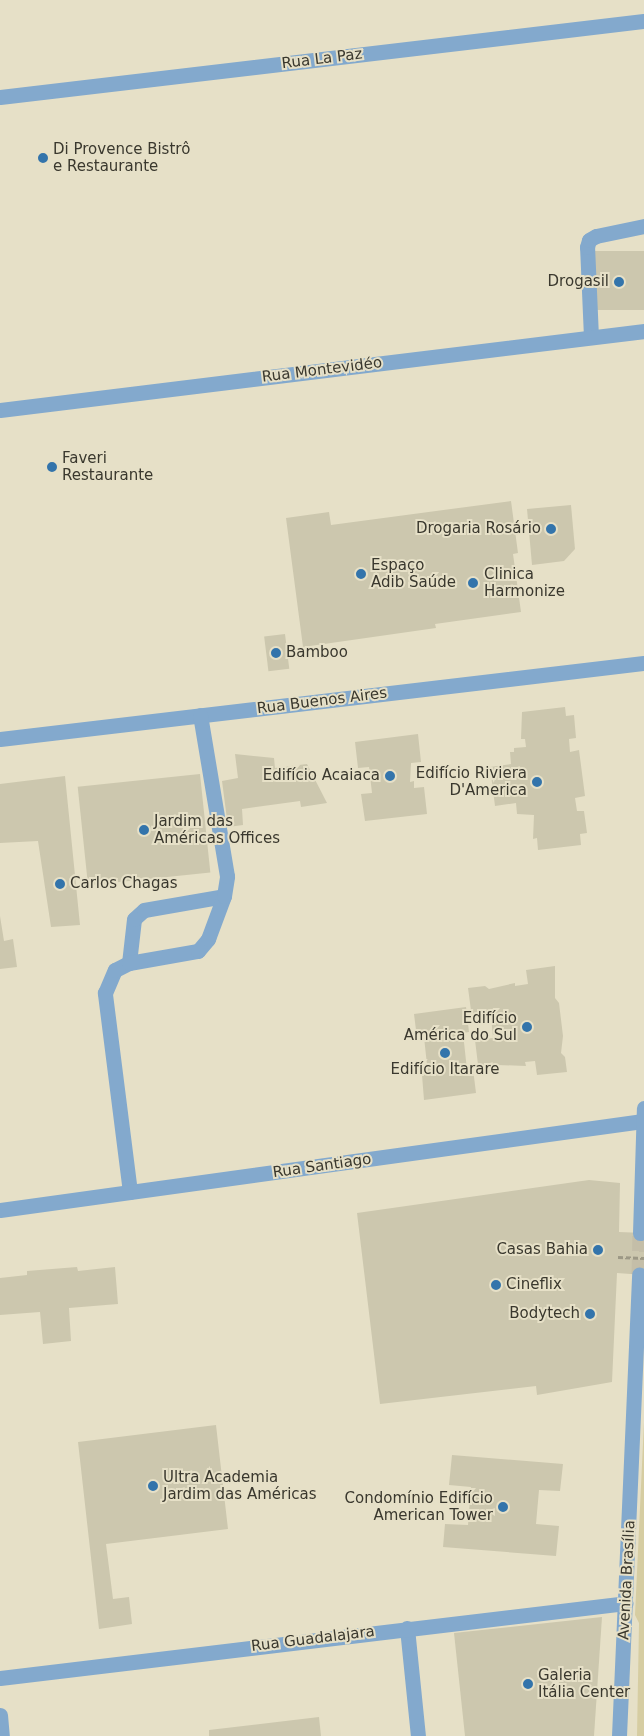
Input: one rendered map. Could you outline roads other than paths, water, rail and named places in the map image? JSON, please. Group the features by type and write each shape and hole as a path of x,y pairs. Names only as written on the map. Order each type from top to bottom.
{"street":[{"name":"Rua La Paz","path":"0,97 644,21"},
{"path":"591,337 586,247 590,240 596,236 644,226"},
{"name":"Rua Montevidéo","path":"0,410 644,331"},
{"name":"Rua Buenos Aires","path":"0,739 644,663"},
{"path":"130,1192 105,993 115,970 129,963 198,950 208,939 224,896 227,876 200,715"},
{"path":"129,963 134,919 144,910 224,896"},
{"path":"640,1233 644,1108"},
{"name":"Rua Santiago","path":"0,1210 643,1121"},
{"name":"Avenida Brasília","path":"620,1736 639,1274"},
{"name":"Rua Guadalajara","path":"0,1678 626,1603"},
{"path":"407,1628 418,1736"},
{"path":"0,1715 2,1736"}],"tunnel":[{"path":"639,1274 640,1233"}],"place":[{"name":"Di Provence Bistrô e Restaurante","path":"43,158"},
{"name":"Drogasil","path":"619,282"},
{"name":"Faveri Restaurante","path":"52,467"},
{"name":"Drogaria Rosário","path":"551,529"},
{"name":"Espaço Adib Saúde","path":"361,574"},
{"name":"Clinica Harmonize","path":"473,583"},
{"name":"Bamboo","path":"276,653"},
{"name":"Edifício Acaiaca","path":"390,776"},
{"name":"Edifício Riviera D'America","path":"537,782"},
{"name":"Jardim das Américas Offices","path":"144,830"},
{"name":"Carlos Chagas","path":"60,884"},
{"name":"Edifício América do Sul","path":"527,1027"},
{"name":"Edifício Itarare","path":"445,1053"},
{"name":"Casas Bahia","path":"598,1250"},
{"name":"Cineflix","path":"496,1285"},
{"name":"Bodytech","path":"590,1314"},
{"name":"Ultra Academia Jardim das Américas","path":"153,1486"},
{"name":"Condomínio Edifício American Tower","path":"503,1507"},
{"name":"Galeria Itália Center","path":"528,1684"}]}
